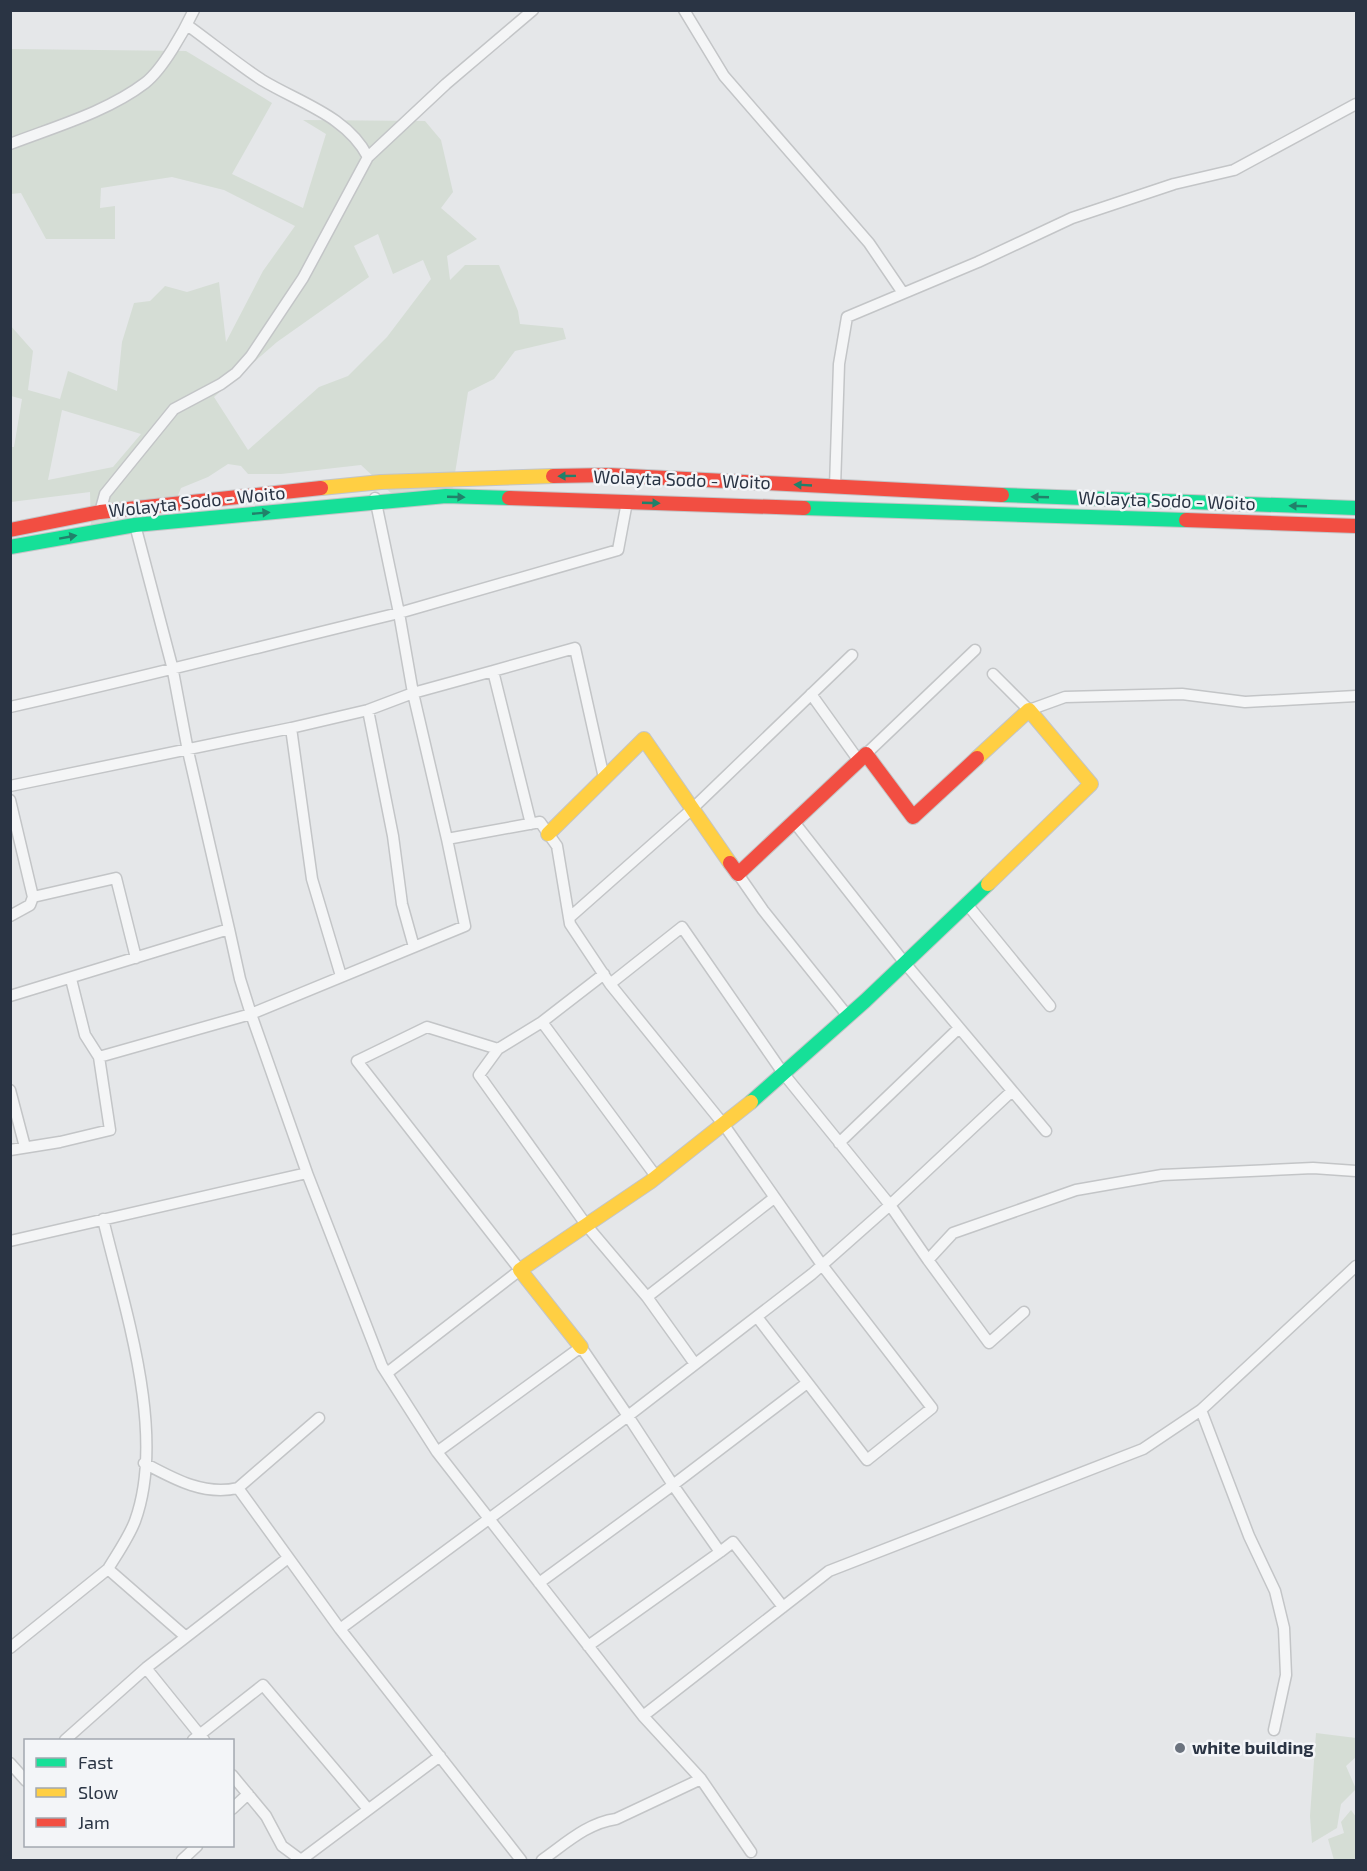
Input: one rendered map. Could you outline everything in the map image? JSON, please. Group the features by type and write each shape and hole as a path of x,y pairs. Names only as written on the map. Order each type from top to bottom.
{"main road":[{"name":"Wolayta Sodo - Woito","path":"10,530 100,512 371,483 478,477 608,475 835,487 1356,508"},
{"path":"675,503 676,479"},
{"name":"Wolayta Sodo - Woito","path":"10,548 135,525 446,496 1356,526"},
{"path":"548,834 644,739 691,810 738,874 862,758 913,817 1029,710 1091,784 848,1015 723,1125 587,1226 520,1270 581,1347"}],"street":[{"path":"10,144 111,103 146,82 187,26 194,10"},
{"path":"100,512 105,494 174,408 221,384 236,373 251,356 303,278 368,157 446,84 533,10"},
{"path":"684,10 724,76 869,243 903,293"},
{"path":"187,26 261,79 345,126 360,141 368,157"},
{"path":"835,487 839,364 847,317 1072,218 1174,184 1234,170 1356,104"},
{"path":"99,1057 251,1014 465,926 413,693 399,612 371,483"},
{"path":"10,707 172,671 211,658 399,612 618,550 627,502"},
{"path":"135,525 172,671 240,979 307,1173 382,1366 437,1452 643,1716 701,1779 751,1852"},
{"path":"10,786 188,751 368,710 413,693 575,648 604,778"},
{"path":"812,694 862,758 975,650"},
{"path":"568,918 691,810 852,655"},
{"path":"493,671 531,824"},
{"path":"993,674 1029,710 1065,696 1182,694 1245,702 1356,696"},
{"path":"368,710 393,836 402,904 414,946"},
{"path":"291,728 312,879 341,976"},
{"path":"10,800 33,897 30,905 10,916"},
{"path":"447,839 540,822 556,846 568,918 607,979 723,1125 822,1265 932,1408 867,1460 757,1317"},
{"path":"794,822 904,962 1046,1131"},
{"path":"738,874 763,910 848,1015"},
{"path":"33,897 116,878 136,958"},
{"path":"966,903 1050,1006"},
{"path":"695,1364 647,1297 587,1226 479,1075 498,1049 607,979 682,927 783,1073 890,1205 989,1343 1024,1312"},
{"path":"10,996 229,929"},
{"path":"10,1150 60,1142 110,1130 99,1057 85,1035 71,979"},
{"path":"542,1022 655,1175"},
{"path":"387,1373 520,1270 357,1061 427,1027 498,1049"},
{"path":"839,1143 959,1028"},
{"path":"10,1090 25,1147"},
{"path":"340,1629 488,1517 628,1416 822,1265 1012,1091"},
{"path":"928,1260 953,1233 1076,1190 1162,1175 1313,1168 1356,1171"},
{"path":"10,1241 307,1173"},
{"path":"647,1297 774,1198"},
{"path":"10,1648 108,1569 135,1522 144,1463 146,1429 138,1364 103,1219"},
{"path":"643,1716 829,1571 1143,1449 1201,1410 1356,1266"},
{"path":"437,1452 581,1347 720,1552"},
{"path":"539,1582 673,1485 807,1383"},
{"path":"1201,1410 1249,1536 1275,1591 1284,1628 1286,1675 1274,1730"},
{"path":"144,1463 177,1480 202,1488 222,1492 238,1488 319,1418"},
{"path":"238,1488 340,1629 522,1860"},
{"path":"588,1646 733,1542 783,1607"},
{"path":"65,1739 146,1668 288,1558"},
{"path":"108,1569 186,1637"},
{"path":"146,1668 199,1739 263,1685 368,1809"},
{"path":"234,1777 266,1816 282,1846 301,1860 440,1756"},
{"path":"10,1763 24,1777"},
{"path":"542,1860 588,1827 616,1818 701,1779"},
{"path":"234,1807 248,1794"},
{"path":"182,1860 195,1847"}],"shaded area":[{"path":"11,49 186,51 272,103 232,174 303,208 326,134 303,120 425,121 441,140 453,192 441,208 477,239 447,256 450,280 465,265 499,265 518,311 520,324 563,328 566,339 515,351 494,379 468,392 452,492 391,493 361,465 281,474 248,474 241,466 228,464 208,477 181,488 176,500 91,527 90,492 11,502 11,447 14,447 22,399 11,396 10,325 33,351 28,390 60,399 68,371 117,391 122,342 134,303 150,301 165,286 187,292 219,282 226,342 263,271 295,226 224,190 172,177 101,188 100,208 115,206 115,239 46,239 21,193 11,194","holes":["378,234 393,274 423,260 431,279 387,337 348,376 319,387 248,450 214,397 277,342 369,277 354,246","62,410 141,434 113,467 48,480"]},
{"path":"1316,1733 1356,1738 1356,1757 1346,1766 1356,1789 1341,1804 1337,1828 1312,1843 1310,1816"},
{"path":"1351,1810 1356,1817 1356,1860 1334,1860 1328,1839 1344,1833 1341,1822"}],"traffic: fast":[{"path":"1002,495 1356,508"},
{"path":"10,547 135,525 446,496 509,498"},
{"path":"804,508 1186,520"},
{"path":"751,1102 865,1001 988,884"}],"traffic: slow":[{"path":"321,488 381,482 553,476"},
{"path":"977,758 1029,710 1091,784 988,884"},
{"path":"548,834 644,739 730,863"},
{"path":"581,1347 520,1270 650,1182 751,1102"}],"traffic: jam":[{"path":"553,476 608,475 1002,495"},
{"path":"10,530 100,512 321,488"},
{"path":"509,498 804,508"},
{"path":"1186,520 1356,526"},
{"path":"730,863 738,874 866,754 913,817 977,758"}],"place":[{"name":"white building","path":"1180,1748"}]}
